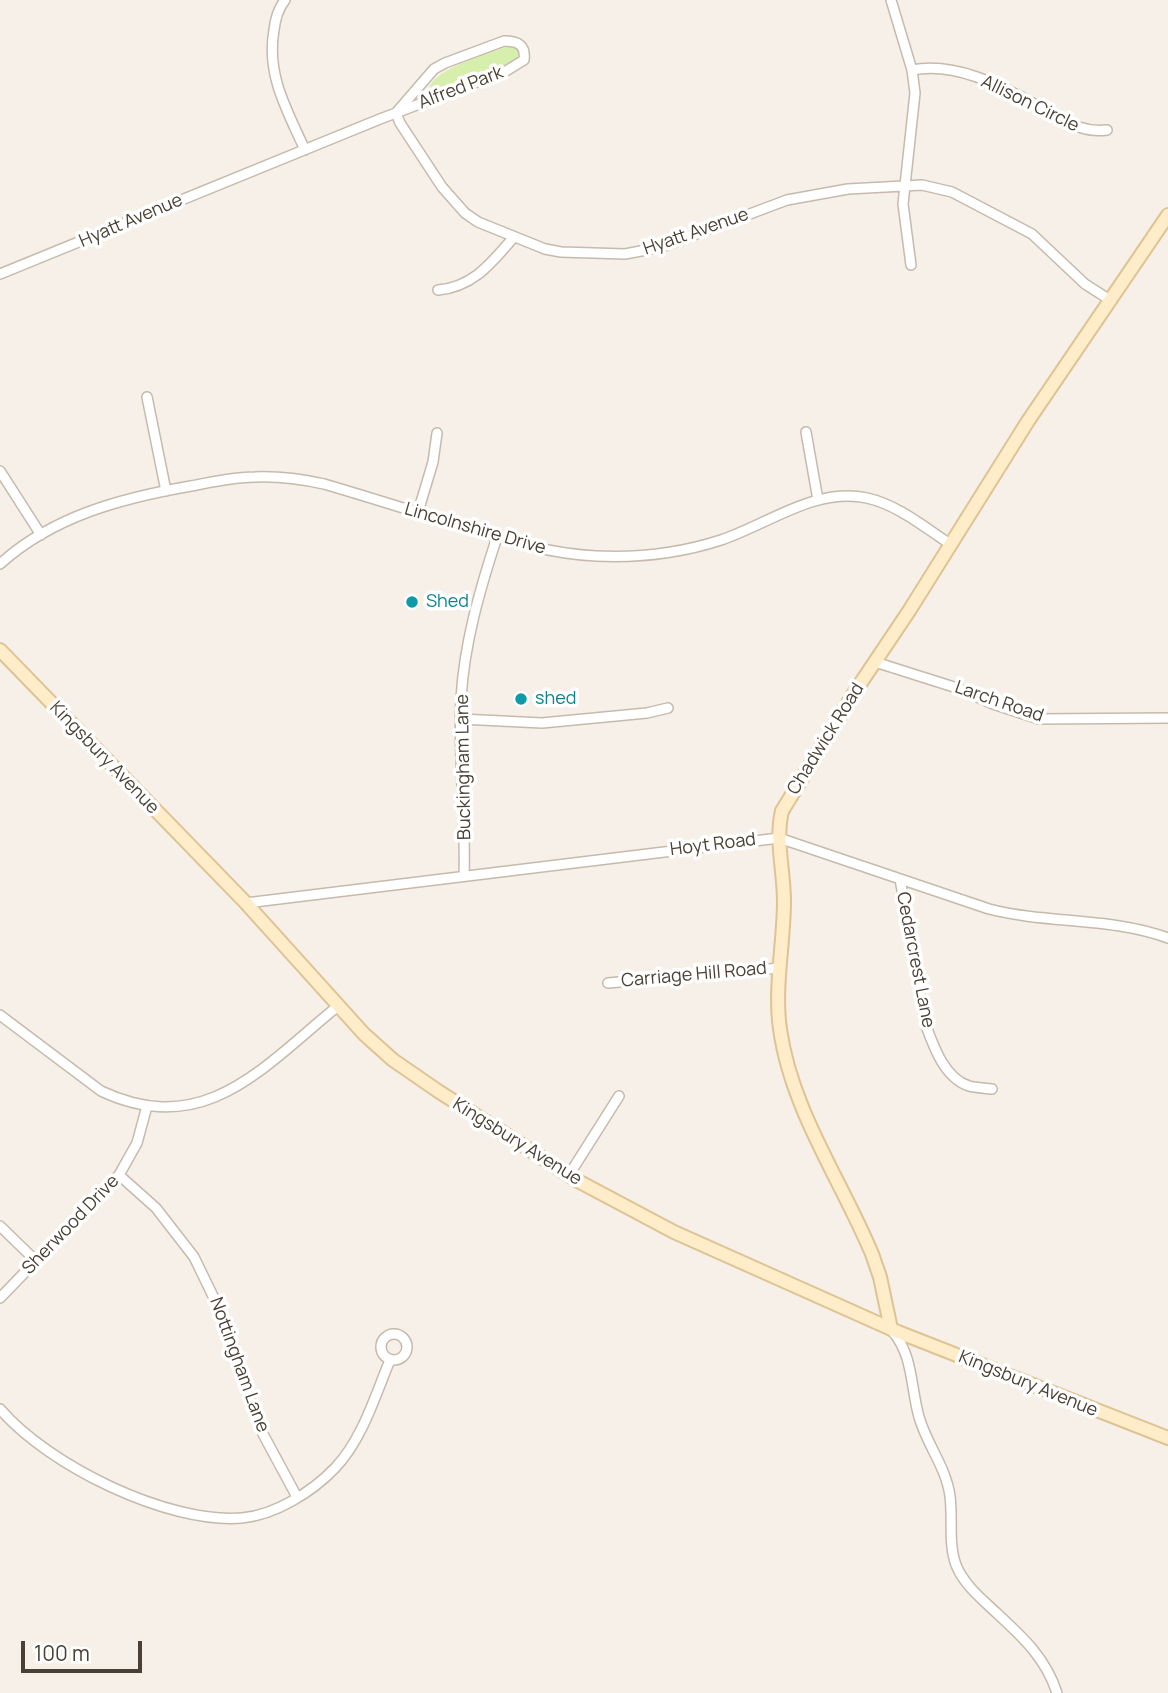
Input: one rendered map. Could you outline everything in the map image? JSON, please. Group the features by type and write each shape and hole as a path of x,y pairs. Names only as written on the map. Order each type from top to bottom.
{"main road":[{"name":"Chadwick Road","path":"891,1329 880,1277 872,1254 803,1110 789,1073 779,1026 784,901 780,817 784,805 1028,421 1168,215"},
{"name":"Kingsbury Avenue","path":"0,650 246,902 364,1034 401,1066 569,1175 625,1208 674,1232 891,1329 1168,1438"}],"street":[{"path":"285,0 276,19 271,44 272,72 305,150"},
{"path":"891,0 912,71 915,93 903,204 911,265"},
{"name":"Alfred Park","path":"504,41 513,41 522,46 525,52 524,60 517,66 396,113 434,69 445,63 504,41"},
{"name":"Allison Circle","path":"912,71 928,67 990,82 1085,131 1107,130"},
{"name":"Hyatt Avenue","path":"0,274 396,113 442,187 465,214 478,222 545,249 561,252 643,252 787,200 848,189 922,185 953,192 1032,234 1085,284 1110,300"},
{"path":"438,290 467,283 483,272 514,237"},
{"path":"147,397 166,491"},
{"path":"806,432 818,500"},
{"path":"418,512 433,462 437,433"},
{"path":"0,471 41,535"},
{"name":"Lincolnshire Drive","path":"0,564 41,535 89,511 166,491 254,477 296,478 356,493 497,537 576,555 652,555 676,552 721,540 818,500 850,496 880,502 904,513 950,544"},
{"name":"Buckingham Lane","path":"464,876 465,843 460,770 461,698 468,643 497,537"},
{"name":"Larch Road","path":"875,662 957,688 993,704 1039,719 1168,718"},
{"path":"461,719 542,723 647,713 668,708"},
{"name":"Hoyt Road","path":"246,902 779,838 1013,915 1133,928 1168,938"},
{"name":"Cedarcrest Lane","path":"900,879 925,1023 932,1044 957,1079 970,1086 992,1089"},
{"name":"Carriage Hill Road","path":"608,983 780,968"},
{"path":"0,1015 101,1091 148,1106 190,1106 225,1094 247,1080 338,1006"},
{"path":"569,1175 618,1096"},
{"name":"Sherwood Drive","path":"0,1298 120,1175 137,1143 148,1106"},
{"name":"Nottingham Lane","path":"120,1175 156,1208 194,1257 228,1326 247,1394 262,1434 298,1497"},
{"path":"0,1226 36,1261"},
{"path":"891,1329 903,1343 919,1418 948,1485 951,1542 959,1572 972,1591 1037,1653 1052,1677 1057,1693"},
{"path":"0,1409 22,1430 68,1463 117,1488 174,1510 222,1518 243,1518 268,1511 298,1497 323,1479 342,1460 357,1436 390,1360"}],"green space":[{"path":"509,46 516,47 519,53 518,59 512,64 436,92 429,89 433,82 451,68"}],"place":[{"name":"Shed","path":"412,602"},
{"name":"shed","path":"521,699"}]}
